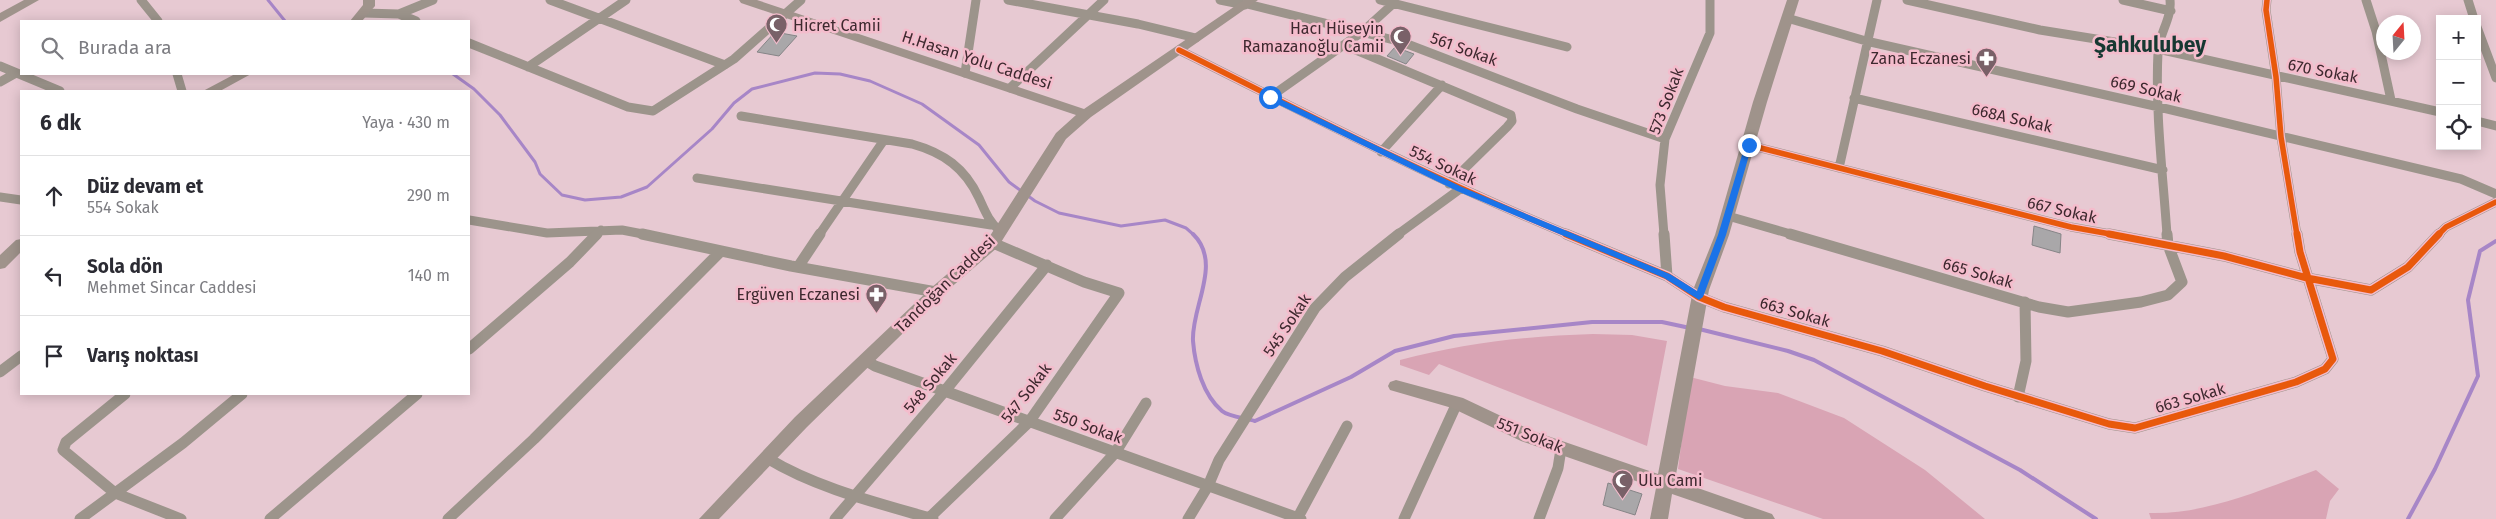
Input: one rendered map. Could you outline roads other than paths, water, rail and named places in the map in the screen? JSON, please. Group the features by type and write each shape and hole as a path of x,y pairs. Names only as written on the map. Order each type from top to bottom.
{"street":[{"path":"0,18 33,0"},
{"path":"141,0 157,20"},
{"path":"360,17 369,0"},
{"path":"360,17 399,14 433,0"},
{"path":"550,0 725,65"},
{"path":"528,67 626,0"},
{"name":"H.Hasan Yolu Caddesi","path":"745,0 1086,114"},
{"path":"470,43 628,107 653,111 725,65 801,0"},
{"path":"965,73 976,0"},
{"path":"1008,0 1196,38"},
{"path":"1010,88 1104,0"},
{"name":"561 Sokak","path":"1220,0 1248,3 1402,42 1577,109 1666,139"},
{"path":"1380,0 1566,47"},
{"name":"573 Sokak","path":"1667,276 1660,185 1666,139 1700,51 1710,33 1710,0"},
{"path":"1659,519 1685,382 1697,304 1728,216 1760,102 1793,0"},
{"path":"1839,168 1866,41 1877,0"},
{"name":"670 Sokak","path":"1907,0 1929,2 2040,30 2158,49 2276,77 2436,111"},
{"path":"2123,0 2171,11"},
{"path":"2168,246 2159,107 2158,49 2171,11 2170,0"},
{"name":"663 Sokak","path":"1697,304 1724,307 1882,351 2018,397 2108,424 2135,428 2296,382 2325,369 2333,359 2300,252 2281,137 2276,77 2266,10 2267,0"},
{"path":"2366,0 2376,31 2390,100"},
{"path":"2468,0 2473,15"},
{"name":"Tandoğan Caddesi","path":"708,519 994,233 1026,191 1061,136 1086,114 1248,3"},
{"path":"1270,97 1362,32 1394,3"},
{"path":"399,14 414,20"},
{"name":"669 Sokak","path":"1787,18 1866,41 2159,107 2461,179 2496,194"},
{"path":"2481,38 2496,78"},
{"path":"1344,45 1442,85 1511,116 1512,121 1448,184"},
{"name":"554 Sokak","path":"1179,50 1448,184 1667,276 1697,304"},
{"path":"0,66 20,75"},
{"path":"0,82 16,73"},
{"path":"21,75 58,90"},
{"path":"177,75 182,90"},
{"path":"212,90 243,75"},
{"path":"1381,152 1442,85"},
{"name":"668A Sokak","path":"1854,98 2163,170"},
{"path":"741,116 937,150 955,162 975,189 994,233"},
{"path":"2481,122 2496,126"},
{"path":"798,267 884,140"},
{"name":"667 Sokak","path":"1749,145 2071,227 2224,256 2307,278 2371,290 2408,267 2446,227 2496,202"},
{"path":"697,178 843,201 994,233 1047,265"},
{"name":"545 Sokak","path":"1188,519 1208,486 1219,460 1315,308 1345,277 1384,245 1460,189"},
{"path":"0,197 20,200"},
{"name":"665 Sokak","path":"1728,216 2025,302 2068,312 2141,302 2168,295 2182,282 2168,246"},
{"path":"470,220 547,233 622,230 798,267 936,292"},
{"path":"470,348 570,262 601,230"},
{"path":"0,264 20,245"},
{"path":"448,519 534,439 721,251"},
{"name":"547 Sokak","path":"930,518 1029,422 1117,298 1119,293 1084,282 1047,265"},
{"name":"548 Sokak","path":"835,519 944,392 1047,265"},
{"path":"2018,397 2026,361 2027,312 2025,302"},
{"path":"0,372 20,357"},
{"name":"550 Sokak","path":"865,360 944,392 1299,519"},
{"name":"551 Sokak","path":"1396,386 1457,403 1527,436 1766,519"},
{"path":"124,395 66,442 63,450 115,493 181,519"},
{"path":"80,519 183,444 241,395"},
{"path":"270,519 416,395"},
{"path":"1055,519 1115,453 1146,403"},
{"path":"1404,519 1457,403"},
{"path":"1299,519 1347,426"},
{"path":"1539,519 1558,468 1562,449"},
{"path":"767,458 780,466 855,496 930,518"}],"waterway":[{"path":"268,0 284,20"},
{"path":"454,75 474,89 500,115 535,162 540,174 562,195 585,200 621,197 647,187 712,129 734,103 752,89 815,73 840,74 870,81 922,104 979,145 1009,182 1035,201 1059,213 1121,226 1165,220 1186,228 1193,234"},
{"path":"1193,234 1202,246 1206,272 1196,314 1193,341 1201,379 1210,397 1222,411 1233,416 1255,421 1351,377 1395,351 1454,336 1592,322 1662,322 1690,328"},
{"path":"2408,519 2435,469 2478,376 2468,300 2480,251 2496,241"},
{"path":"1699,329 1788,351 1814,360 2020,470 2096,519"}],"place":[{"name":"Hicret Camii","path":"777,44"},
{"name":"Hacı Hüseyin Ramazanoğlu Camii","path":"1400,56"},
{"name":"Zana Eczanesi","path":"1987,77"},
{"name":"Ergüven Eczanesi","path":"876,313"},
{"name":"Ulu Cami","path":"1622,499"}],"district":[{"name":"Şahkulubey","path":"2150,45"}]}
